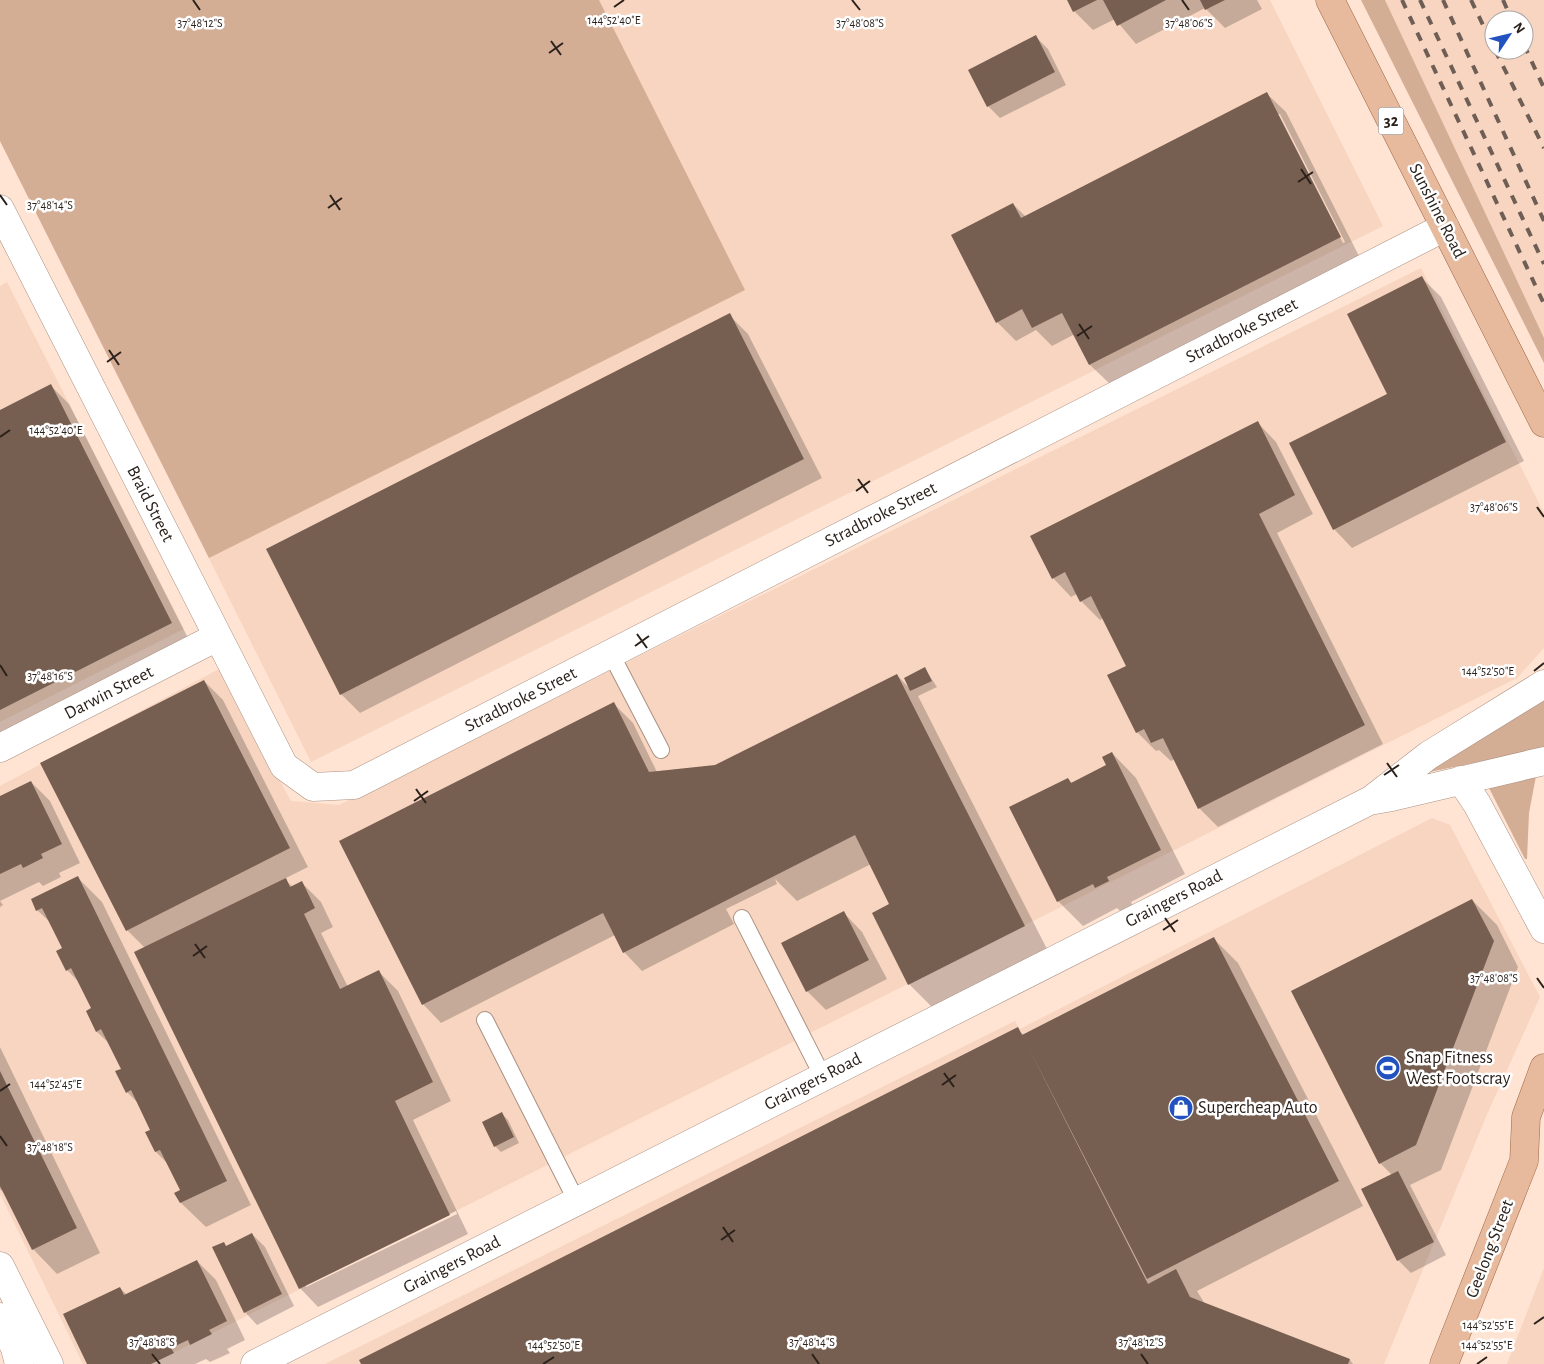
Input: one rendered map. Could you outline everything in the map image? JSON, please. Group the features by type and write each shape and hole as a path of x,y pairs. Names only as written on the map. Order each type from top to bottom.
{"main road":[{"name":"Sunshine Road","path":"1330,0 1544,423"},
{"name":"Geelong Street","path":"1444,1364 1524,1161 1526,1117 1544,1068"},
{"name":"Geelong Street","path":"1524,1161 1544,1138"}],"street":[{"name":"Braid Street","path":"0,209 284,766 313,787"},
{"name":"Stradbroke Street","path":"313,787 354,786 1445,227"},
{"name":"Darwin Street","path":"0,748 217,637"},
{"name":"Graingers Road","path":"255,1364 1371,800 1423,759 1544,684"},
{"name":"Graingers Road","path":"1371,800 1392,798 1461,780 1544,762"},
{"path":"1461,780 1482,812 1544,929"},
{"path":"0,1266 49,1364"},
{"path":"0,1317 16,1348 19,1364"}],"lane":[{"path":"611,654 661,750"},
{"path":"742,918 823,1077"},
{"path":"485,1020 577,1202"}],"shaded area":[{"path":"0,0 1270,0 1383,226 311,762 0,141"},
{"path":"0,0 599,0 745,290 209,558 0,141"},
{"path":"1361,0 1385,0 1544,338 1544,363"},
{"path":"1385,0 1544,0 1544,338 1502,251"},
{"path":"1421,268 1544,513 1544,648 1517,678 151,1364 83,1364 0,1194 0,786 219,669 291,801 339,805"},
{"path":"7,282 184,629 0,722 0,286"},
{"path":"1544,699 1544,749 1429,772 1428,770"},
{"path":"1536,776 1529,813 1527,859 1525,859 1489,788"},
{"path":"1432,818 1450,825 1540,997 1488,1112 1384,1364 325,1364 1015,1021 1020,1029"},
{"path":"1544,1268 1544,1364 1507,1364"}],"building":[{"path":"1067,0 1097,0 1073,12"},
{"path":"1103,0 1166,0 1117,26"},
{"path":"1200,0 1225,0 1205,10"},
{"path":"1036,35 1055,72 987,107 968,70"},
{"path":"1267,92 1341,237 1089,365 1062,313 1032,328 1022,309 996,323 951,235 1013,203 1021,218"},
{"path":"1422,276 1506,442 1333,530 1289,443 1387,394 1347,314"},
{"path":"730,313 804,459 340,695 266,549"},
{"path":"51,384 172,623 0,710 0,410"},
{"path":"1258,421 1295,495 1259,514 1365,725 1198,809 1163,738 1151,743 1144,729 1136,733 1107,675 1126,666 1091,596 1080,602 1065,572 1052,579 1030,536"},
{"path":"925,667 932,681 910,691 904,678"},
{"path":"897,674 1025,926 908,985 872,913 889,904 855,835 623,953 603,913 422,1005 339,841 614,702 649,772 715,765"},
{"path":"204,680 290,848 126,931 40,763"},
{"path":"1112,752 1161,850 1107,877 1109,881 1095,888 1093,884 1057,902 1009,807 1068,778 1071,783 1106,765 1102,757"},
{"path":"31,781 62,844 41,854 43,858 23,868 21,864 0,874 0,796"},
{"path":"78,876 227,1181 180,1203 174,1193 180,1190 160,1150 155,1152 145,1132 150,1130 131,1090 126,1093 115,1071 121,1069 101,1029 96,1032 86,1011 91,1008 71,968 66,971 56,951 62,948 42,908 36,911 31,899"},
{"path":"286,878 290,887 302,881 315,908 304,914 340,989 379,970 433,1082 395,1101 450,1215 299,1289 134,952"},
{"name":"Snap Fitness West Footscray","path":"1472,899 1494,941 1416,1145 1379,1164 1291,991"},
{"path":"844,911 869,960 806,992 781,943"},
{"name":"Supercheap Auto","path":"1214,937 1339,1181 1147,1279 1022,1035"},
{"path":"1018,1027 1148,1284 1176,1269 1190,1297 1350,1359 1348,1364 361,1364 359,1360"},
{"path":"0,1071 77,1228 32,1250 0,1186"},
{"path":"502,1112 514,1137 494,1147 482,1122"},
{"path":"1398,1171 1434,1242 1397,1261 1361,1189"},
{"path":"252,1233 282,1294 244,1313 212,1247 224,1242 226,1246"},
{"path":"197,1260 227,1321 209,1330 212,1334 190,1345 188,1340 171,1348 174,1353 151,1364 87,1364 63,1314 120,1287 124,1295"}],"railway":[{"path":"1402,0 1544,304"},
{"path":"1420,0 1544,264"},
{"path":"1443,0 1544,221"},
{"path":"1471,0 1484,27"},
{"path":"1503,0 1508,10"},
{"path":"1500,60 1544,148"},
{"path":"1531,60 1544,88"}],"place":[{"name":"Snap Fitness West Footscray","path":"1388,1068"},
{"name":"Supercheap Auto","path":"1181,1108"}]}
